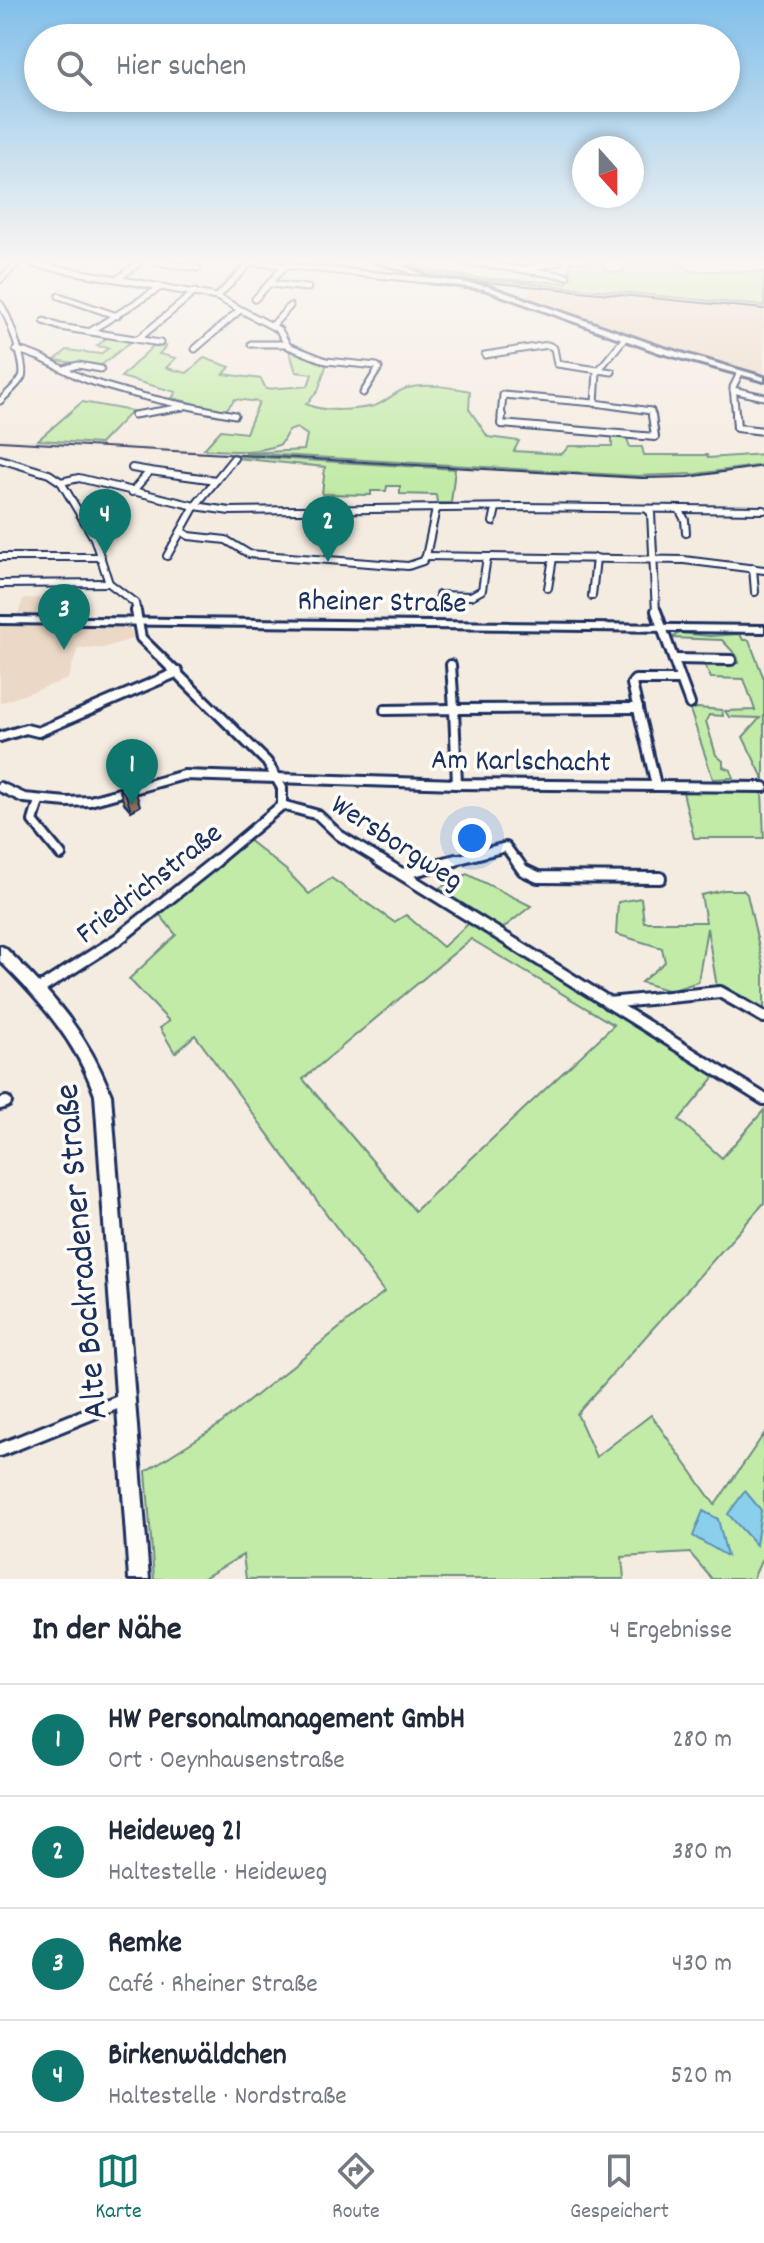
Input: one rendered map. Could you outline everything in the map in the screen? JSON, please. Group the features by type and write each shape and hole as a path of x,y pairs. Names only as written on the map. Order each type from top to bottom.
{"main road":[{"path":"619,336 764,379"},
{"name":"Rheiner Straße","path":"0,620 764,629"},
{"name":"Alte Bockradener Straße","path":"0,952 38,990 90,1059 103,1095 139,1579"}],"street":[{"path":"0,401 23,372 13,336"},
{"path":"115,336 160,343"},
{"path":"138,339 142,336"},
{"path":"195,349 210,336"},
{"path":"283,336 286,344"},
{"path":"595,403 600,368 625,338"},
{"path":"251,344 286,344 326,361 377,366 379,368 363,393"},
{"path":"485,355 548,345 554,348 557,364 612,372"},
{"path":"16,350 67,368 87,381 235,415"},
{"path":"67,368 78,365 101,369"},
{"path":"740,373 734,380 733,390 737,428 764,431"},
{"path":"733,390 764,397"},
{"path":"503,395 595,403 651,411 655,437 501,424 503,395"},
{"path":"134,415 187,406"},
{"path":"167,556 195,506 234,458"},
{"path":"0,459 49,474 61,482 85,519 109,583 135,603 141,638 278,776"},
{"path":"132,468 216,480"},
{"path":"132,492 150,471"},
{"path":"61,482 79,478 195,506 230,511 496,508 764,510"},
{"path":"493,522 496,508"},
{"path":"181,531 189,536 226,540 241,552 273,558 408,566 417,565 426,556 436,509"},
{"path":"679,509 685,520 686,533"},
{"path":"648,510 652,521 656,615 690,704"},
{"path":"426,556 705,561 764,570"},
{"path":"0,557 101,557"},
{"path":"439,595 471,596 482,590 487,557"},
{"path":"548,588 553,558"},
{"path":"592,596 596,558"},
{"path":"753,568 755,592"},
{"path":"0,584 109,583"},
{"path":"674,659 731,660"},
{"path":"451,665 457,784"},
{"path":"0,737 26,729 38,732 178,672"},
{"path":"656,785 633,682 681,680"},
{"path":"385,710 638,708"},
{"name":"Am Karlschacht","path":"0,787 12,794 39,801 90,801 184,775 457,784 764,787"},
{"name":"Wersborgweg","path":"278,776 282,805 318,815 339,835 764,1099"},
{"path":"39,801 33,821 61,855"},
{"name":"Friedrichstraße","path":"38,990 81,965 157,912 246,835 276,814 282,805"},
{"path":"402,874 506,847 523,870 538,877 660,878"},
{"path":"608,1003 720,992 764,1017"},
{"path":"0,1450 124,1400"}],"shaded area":[{"path":"631,336 764,336 764,376"},
{"path":"0,439 637,476 764,465 764,468 690,478 629,479 0,442"},
{"path":"24,598 69,599 67,604 72,604 82,615 17,615"},
{"path":"0,626 128,627 135,638 103,648 78,648 68,679 0,703"}],"green space":[{"path":"109,336 133,340 99,367 55,360 67,350 100,354 109,348 97,346"},
{"path":"155,344 166,346 159,354 176,358 166,368 187,373 204,358 230,367 224,374 261,379 266,389 308,386 312,374 296,372 289,350 293,348 327,363 318,391 306,404 322,409 374,406 402,390 415,387 438,386 470,391 469,409 488,437 519,441 514,451 562,454 569,446 612,446 612,435 626,436 630,447 642,447 644,455 707,455 708,458 764,454 764,465 696,474 637,476 245,453 304,450 307,435 297,428 288,431 281,444 272,447 243,451 204,449 221,430 246,433 259,402 235,399 225,411 172,398 176,392 121,377"},
{"path":"82,402 132,411 100,444 38,440"},
{"path":"235,458 455,469 451,503 437,503 436,495 400,494 400,486 387,486 386,491 371,491 371,495 322,494 325,467"},
{"path":"679,633 710,636 740,634 743,640 749,640 764,679 764,780 743,737 760,718 729,717 725,711 755,710 744,679 711,678 703,662 739,663 737,656 722,640 672,638"},
{"path":"690,710 722,710 723,716 709,715 706,721 716,755 723,761 723,767 731,770 733,778 713,779"},
{"path":"682,788 762,790 764,838 694,838"},
{"path":"247,839 286,870 309,894 331,878 394,922 406,915 443,947 474,915 435,890 467,874 531,906 492,937 717,1074 679,1120 722,1158 764,1110 764,1203 577,1414 596,1457 651,1415 715,1505 764,1434 764,1565 761,1561 753,1579 712,1579 690,1553 622,1557 624,1579 246,1579 243,1555 202,1579 154,1579 146,1471 219,1425 384,1292 195,1035 175,1053 160,1028 169,1021 129,979 176,935 160,915","holes":["471,939 614,1025 415,1211 303,1079"]},
{"path":"743,890 747,894 764,969 764,1013 717,987 707,928 698,982 670,991 641,982 665,962 662,948 616,934 618,902 641,898 644,922 706,922 701,895"}],"water":[{"path":"745,1491 761,1510 756,1545 728,1514"},
{"path":"703,1511 718,1519 727,1556 693,1536"}],"building":[{"path":"131,781 135,790 126,795 119,788"}],"railway":[{"path":"0,441 642,478 688,477 764,466"}],"place":[{"name":"Birkenwäldchen","path":"105,555"},
{"name":"Heideweg 21","path":"328,562"},
{"name":"Remke","path":"64,650"},
{"name":"HW Personalmanagement GmbH","path":"132,805"}]}
